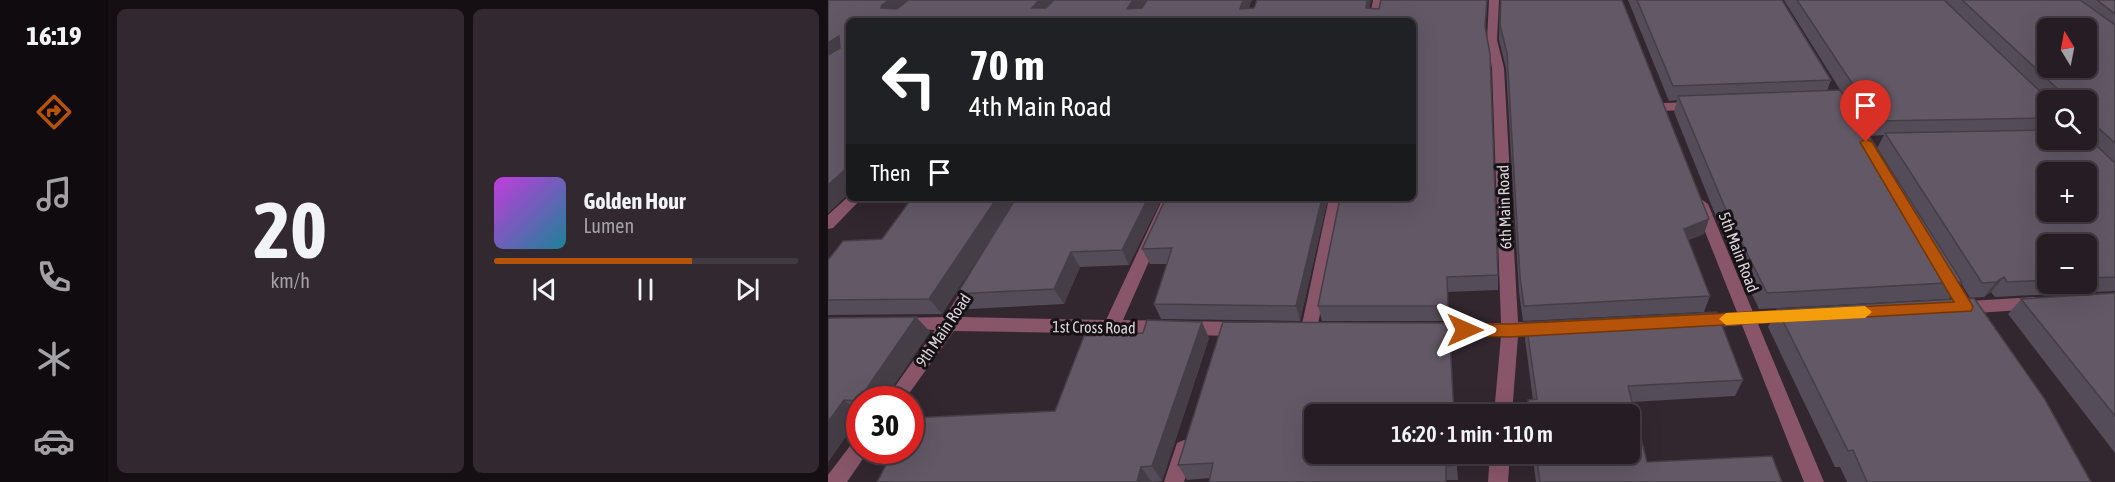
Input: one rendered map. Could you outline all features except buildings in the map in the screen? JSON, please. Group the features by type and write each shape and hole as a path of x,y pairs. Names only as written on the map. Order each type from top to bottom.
{"street":[{"path":"1375,18 1378,0"},
{"name":"6th Main Road","path":"1494,0 1492,40 1498,68 1510,331 1504,404"},
{"path":"1664,107 1711,105"},
{"name":"5th Main Road","path":"1694,185 1814,482"},
{"path":"828,224 852,201"},
{"path":"1111,328 1169,201"},
{"path":"1287,329 1315,329 1336,201"},
{"path":"1936,259 1978,327"},
{"name":"9th Main Road","path":"904,386 950,323 979,275"},
{"path":"1942,308 2046,303"},
{"path":"1687,321 1804,315"},
{"name":"1st Cross Road","path":"884,323 1255,329"},
{"path":"1415,330 1510,331 1569,328"},
{"path":"1215,351 1222,329"},
{"path":"1174,482 1191,427"},
{"path":"835,482 848,464"},
{"path":"1498,482 1499,464"}],"slow traffic":[{"path":"1726,319 1865,312"}],"route":[{"path":"1465,330 1510,331 1965,307 1866,142"}]}
